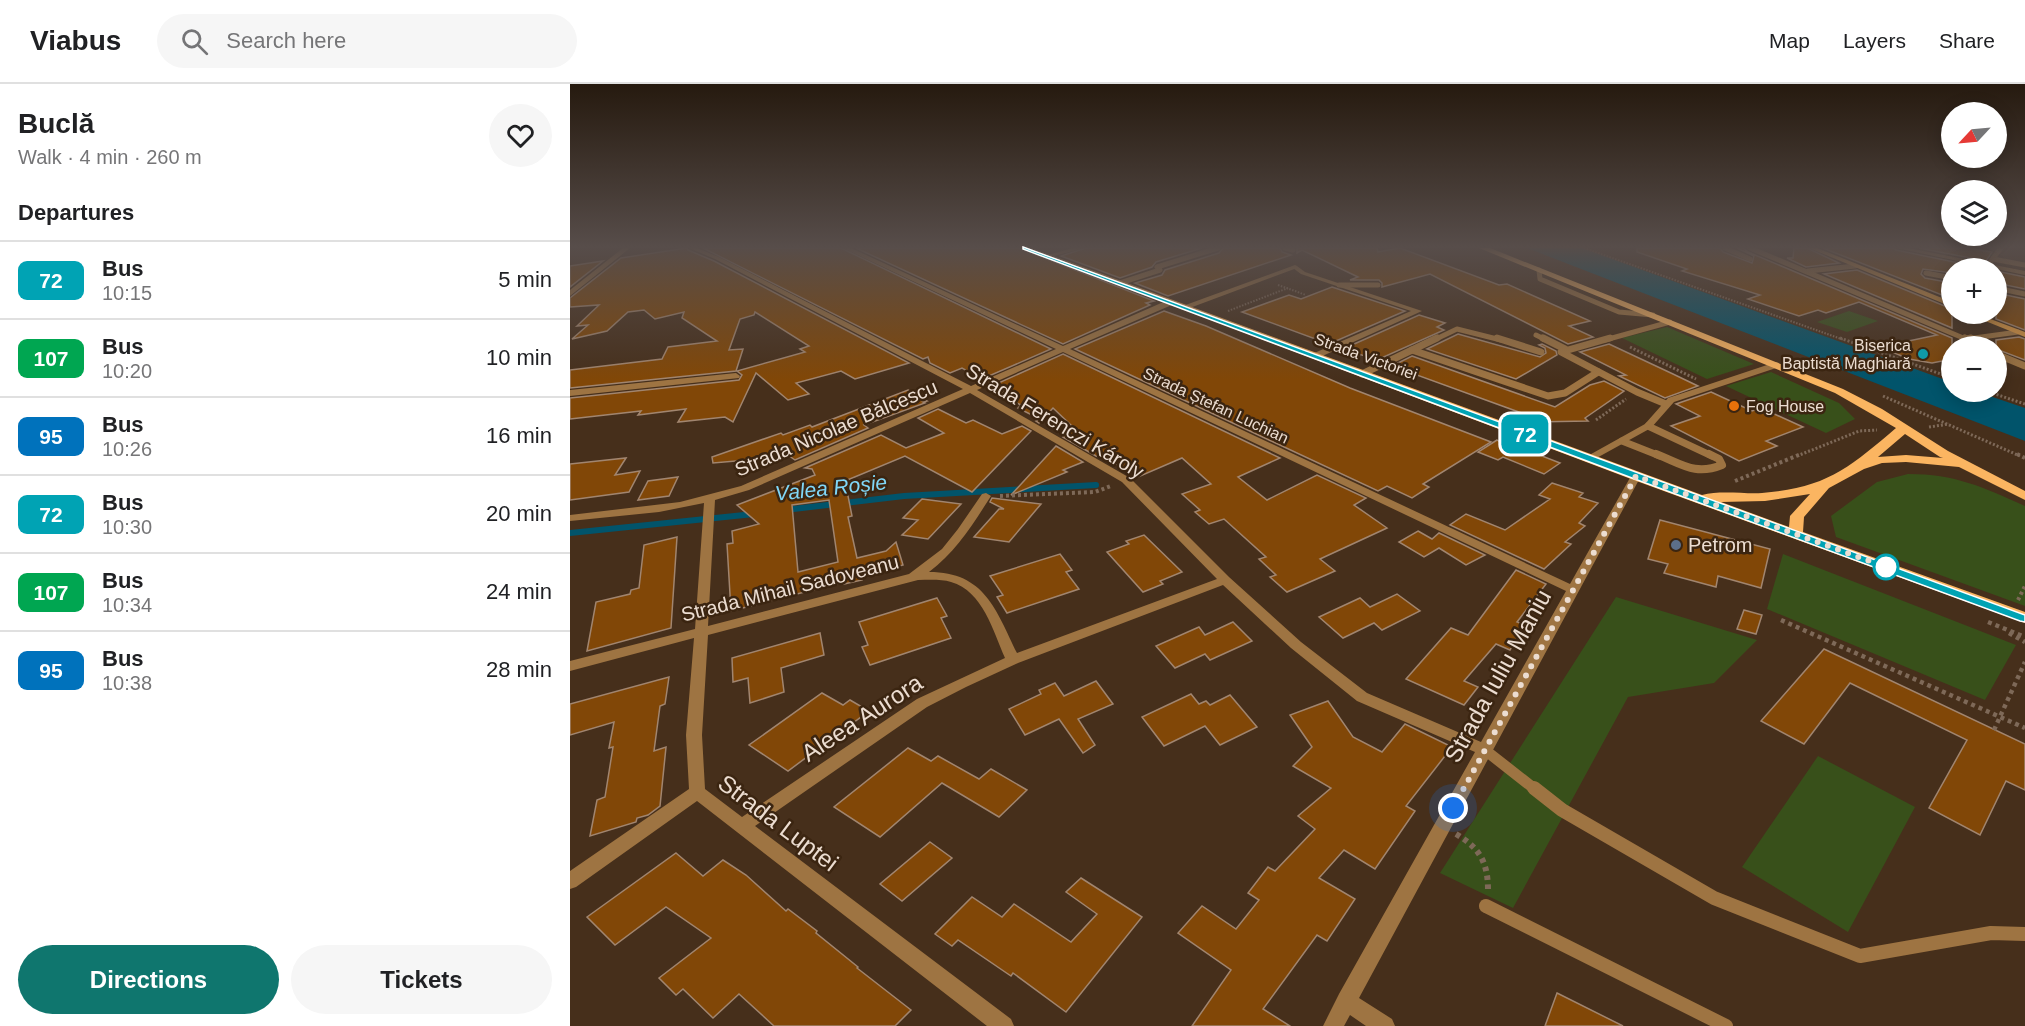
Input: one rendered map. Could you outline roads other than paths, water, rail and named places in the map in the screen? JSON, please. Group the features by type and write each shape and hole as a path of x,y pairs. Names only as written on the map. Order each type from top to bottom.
{"main road":[{"name":"Strada Victoriei","path":"1144,292 1636,476 2025,618"},
{"path":"1595,292 1776,365 1865,404 1962,464 2025,496"},
{"path":"1920,292 1941,301"},
{"path":"1997,324 2022,334"},
{"path":"1860,465 1903,429"},
{"name":"Strada Victoriei","path":"1796,534 1797,516 1824,486 1860,465 1902,459 1962,464"},
{"path":"1962,464 2025,485"},
{"name":"Strada Victoriei","path":"1695,497 1758,496 1824,486"}],"street":[{"name":"Strada Ferenczi Károly","path":"782,292 970,390 1126,480 1225,580 1296,645 1362,697 1485,750"},
{"name":"Strada Ștefan Luchian","path":"940,292 1573,590"},
{"path":"1184,307 1227,292"},
{"path":"1315,356 1418,311 1360,292"},
{"name":"Strada Nicolae Bălcescu","path":"570,518 676,508 746,488 1171,302"},
{"path":"1589,458 1648,426 1658,417 1666,404 1679,396 1776,365"},
{"path":"570,393 736,376"},
{"name":"Strada Iuliu Maniu","path":"1333,1026 1636,476"},
{"name":"Strada Mihail Sadoveanu","path":"570,666 913,577 935,564 953,545 986,496"},
{"name":"Strada Luptei","path":"710,500 694,735 697,792 1004,1026"},
{"path":"913,577 942,575 962,579 975,588 1013,660"},
{"name":"Aleea Aurora","path":"743,825 922,703 1013,660 1225,580"},
{"path":"570,881 697,792"},
{"path":"1346,1002 1385,1026"}],"lane":[{"path":"1857,292 1958,336"},
{"path":"1536,335 1564,349 1670,322"},
{"path":"1362,374 1453,331 1462,329 1541,352"},
{"path":"2003,336 2022,334"},
{"path":"1564,349 1561,352 1564,355 1666,404"},
{"path":"1412,350 1548,396 1565,393 1598,372"},
{"path":"2007,359 2025,366"},
{"path":"1623,441 1699,471 1708,471 1722,465 1719,459 1648,426"},
{"path":"1485,750 1562,810 1714,898 1860,956 1991,933 2025,934"},
{"path":"1486,906 1726,1026"}],"water":[{"path":"1640,292 1703,292 1941,378 1941,402 2007,402 2025,408 2025,441"}],"waterway":[{"name":"Valea Roșie","path":"785,510 904,496 1096,485"},
{"name":"Valea Roșie","path":"570,533 754,514"}],"place":[{"name":"Biserica Baptistă Maghiară","path":"1923,354"},
{"name":"Fog House","path":"1734,406"},
{"name":"Petrom","path":"1676,545"}]}
